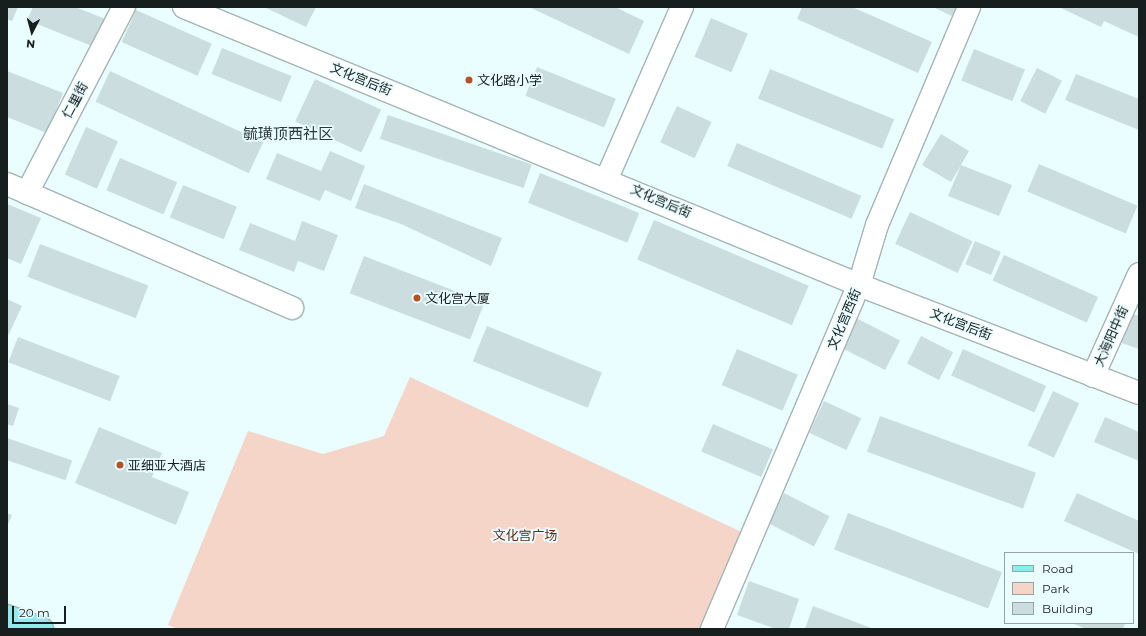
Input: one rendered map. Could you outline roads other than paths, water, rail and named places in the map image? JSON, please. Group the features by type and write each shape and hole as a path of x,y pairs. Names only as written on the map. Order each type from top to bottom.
{"main road":[{"path":"7,616 42,629"}],"street":[{"name":"仁里街","path":"27,193 124,7"},
{"name":"文化宫后街","path":"184,7 606,178 859,285 1139,393"},
{"path":"606,178 682,7"},
{"name":"文化宫西街","path":"712,629 859,285 877,225 969,7"},
{"path":"7,184 292,308"},
{"name":"大海阳中街","path":"1093,376 1139,274"}],"place":[{"name":"文化路小学","path":"469,80"},
{"name":"文化宫大厦","path":"417,298"},
{"name":"亚细亚大酒店","path":"120,465"}],"district":[{"name":"毓璜顶西社区","path":"288,134"}],"park label":[{"name":"文化宫广场","path":"525,535"}]}
